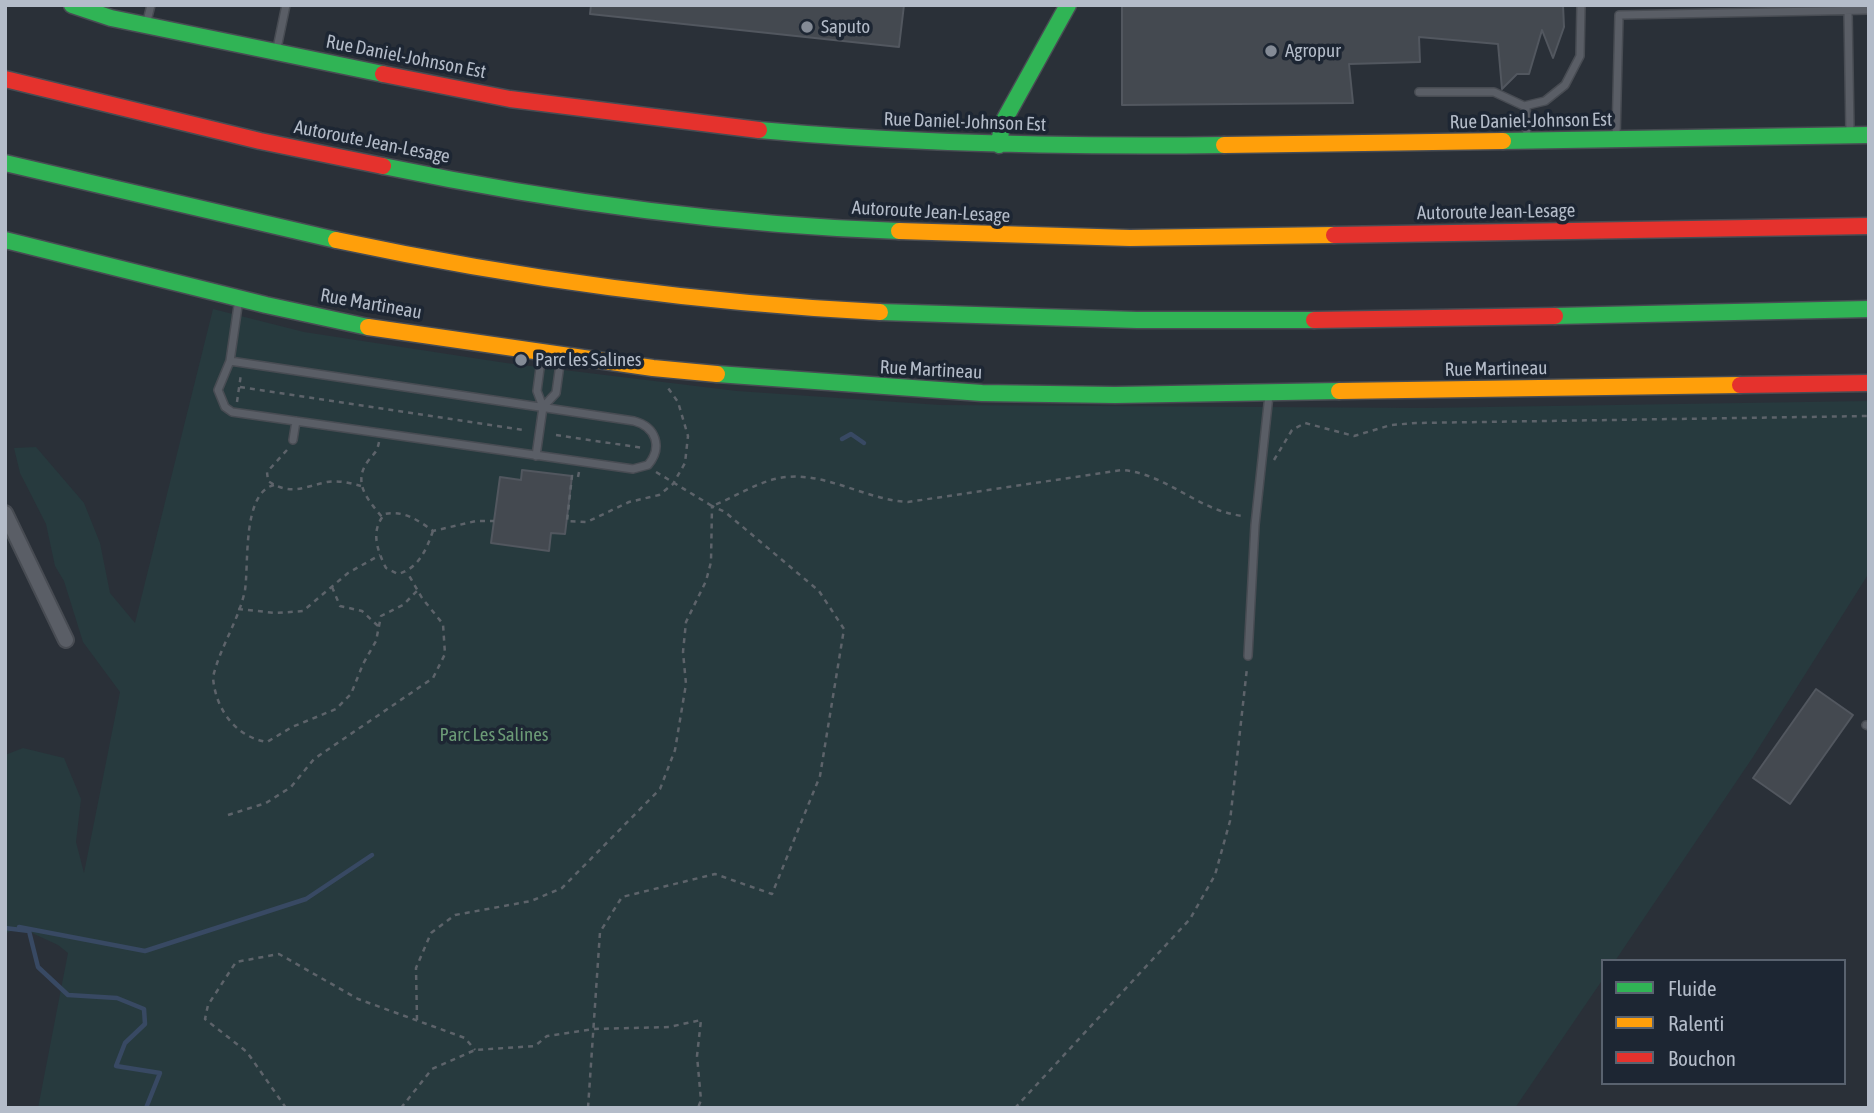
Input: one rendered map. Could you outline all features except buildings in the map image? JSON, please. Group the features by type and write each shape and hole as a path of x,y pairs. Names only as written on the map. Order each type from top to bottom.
{"main road":[{"name":"Rue Daniel-Johnson Est","path":"72,5 146,25 276,54 484,94 610,114 785,133 999,145 1124,147 1869,135"},
{"path":"999,145 1002,124 1068,5"},
{"name":"Autoroute Jean-Lesage","path":"5,79 260,141 421,174 635,208 842,229 965,235 1130,238 1869,226"},
{"path":"5,163 242,221 392,253 603,286 806,307 939,316 1113,321 1869,309"},
{"name":"Rue Martineau","path":"5,240 239,299 364,326 542,353 716,375 923,391 1049,395 1269,394 1869,383"}],"street":[{"path":"5,513 66,640"}],"lane":[{"path":"146,25 150,5"},
{"path":"276,54 285,5"},
{"path":"1419,92 1494,92 1526,106 1550,98 1573,73 1581,51 1581,5"},
{"path":"1616,140 1619,15 1869,10"},
{"path":"1847,11 1850,135"},
{"path":"1526,106 1527,142"},
{"path":"230,361 640,423 653,434 656,450 649,465 633,469 235,412 225,407 218,390 230,361 239,299"},
{"path":"536,456 543,407 537,391 542,353"},
{"path":"543,407 556,393 561,355"},
{"path":"1248,656 1256,509 1270,414 1269,394"},
{"path":"293,440 296,421"}],"path":[{"path":"578,477 572,476 566,521 587,522 629,502 659,495 673,484 685,463 688,436 678,401 663,385"},
{"path":"235,412 240,387 523,430"},
{"path":"1269,471 1287,436 1305,423 1357,436 1391,425 1416,423 1869,415"},
{"path":"556,435 648,449"},
{"path":"293,440 285,454 268,468 268,481 290,491 330,482 361,486"},
{"path":"377,453 367,462 361,486 364,495 382,517"},
{"path":"712,506 784,477 814,479 875,497 908,502 1122,470 1160,480 1217,510 1248,517"},
{"path":"588,1108 600,933 622,897 715,874 772,894 820,776 844,629 819,591 724,512 654,471"},
{"path":"274,485 260,493 252,514 244,591 217,661 214,691 221,707 241,732 267,743 292,727 336,709 345,701 376,641 381,615 403,605 417,591"},
{"path":"416,1020 416,968 431,933 455,915 531,901 562,888 660,789 675,750 684,697 686,622 706,581 711,562 712,506"},
{"path":"433,531 425,554 407,572 398,574 386,568 380,555 375,530 382,517 395,512 433,531 476,521 494,521"},
{"path":"238,609 276,613 303,611 356,568 380,555"},
{"path":"228,815 266,803 291,787 313,759 433,678 445,654 445,639 439,617 417,591 407,572"},
{"path":"332,587 340,606 362,611 378,626"},
{"path":"1015,1108 1190,919 1215,875 1230,821 1248,656"},
{"path":"286,1108 247,1052 205,1019 208,1005 236,962 279,954 358,999 465,1038 475,1050"},
{"path":"401,1108 432,1069 475,1050 536,1046 547,1036 594,1028 669,1027 701,1020 697,1056 701,1100 698,1108"}],"green space":[{"name":"Parc Les Salines","path":"213,309 304,332 506,363 737,391 940,405 1424,408 1869,401 1869,573 1753,757 1616,959 1601,959 1601,982 1515,1108 38,1108 68,953 58,945 19,927 5,934 5,755 23,748 64,758 81,799 76,842 84,873 120,692 83,642 64,581 55,566 46,524 20,473 14,448 36,447 84,503 100,543 110,593 135,623"}],"waterway":[{"path":"842,439 851,434 864,443"},
{"path":"19,927 145,951 306,899 372,855"},
{"path":"5,928 29,931 38,967 68,995 117,998 144,1009 145,1024 125,1043 116,1066 160,1073 146,1108"}],"traffic: fast":[{"path":"72,5 111,18 383,74"},
{"path":"999,145 1002,124 1068,5"},
{"path":"759,130 992,144 1224,145"},
{"path":"1503,141 1869,135"},
{"path":"5,163 336,240"},
{"path":"383,166 510,190 639,209 769,223 899,231"},
{"path":"5,240 266,305 368,327"},
{"path":"1555,316 1869,309"},
{"path":"880,312 1137,320 1314,320"},
{"path":"717,374 982,393 1115,395 1339,391"}],"traffic: slow":[{"path":"1224,145 1503,141"},
{"path":"899,231 1130,238 1334,235"},
{"path":"336,240 471,266 606,287 743,302 880,312"},
{"path":"368,327 653,368 717,374"},
{"path":"1339,391 1740,385"}],"traffic: jam":[{"path":"383,74 510,99 759,130"},
{"path":"5,79 260,141 383,166"},
{"path":"1334,235 1869,226"},
{"path":"1314,320 1555,316"},
{"path":"1740,385 1869,383"}],"place":[{"name":"Saputo","path":"807,27"},
{"name":"Agropur","path":"1271,51"},
{"name":"Parc les Salines","path":"521,360"}]}
